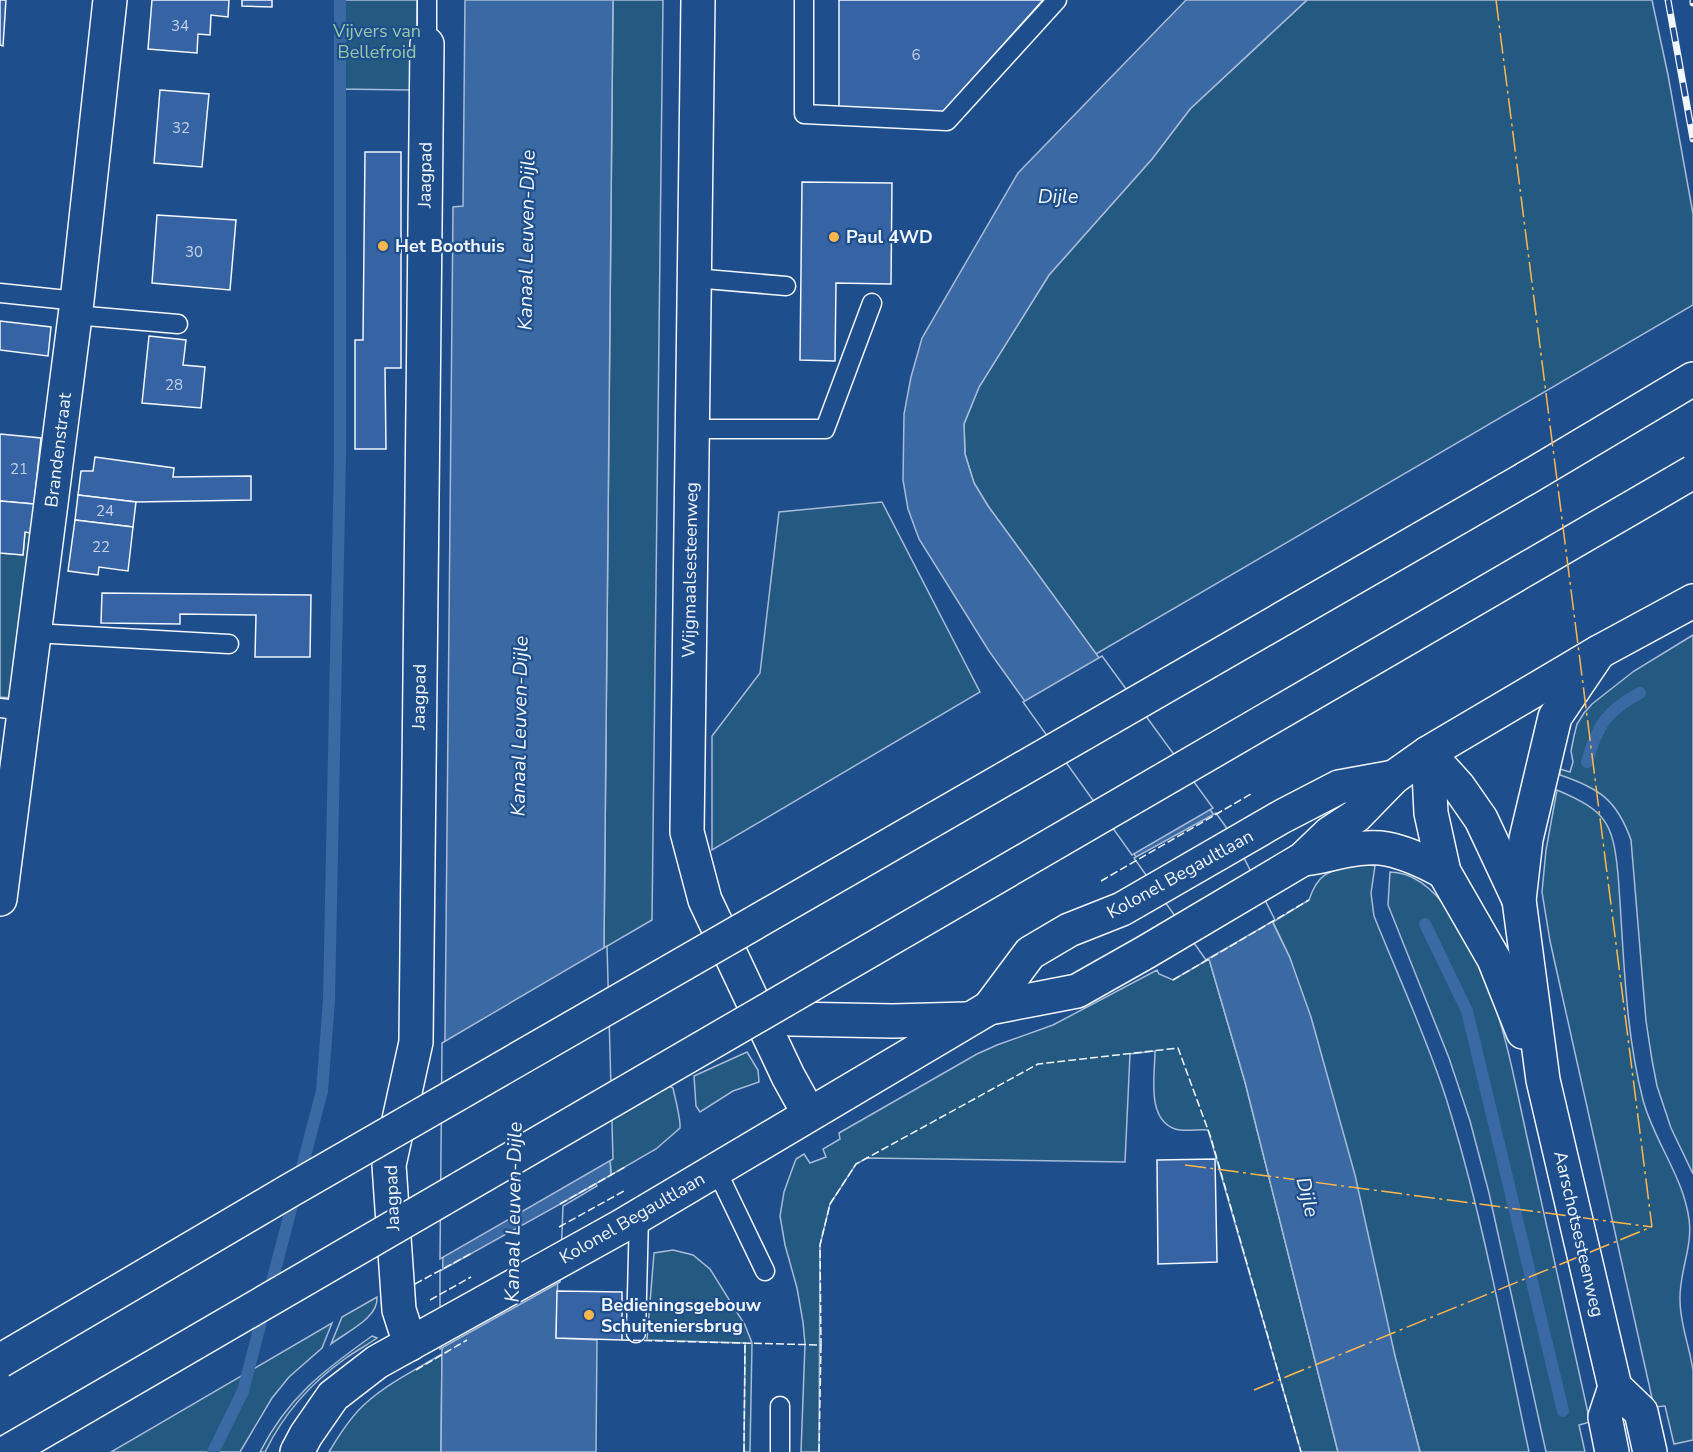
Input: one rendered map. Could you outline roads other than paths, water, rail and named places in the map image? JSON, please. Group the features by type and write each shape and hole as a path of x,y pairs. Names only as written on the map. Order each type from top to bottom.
{"main road":[{"name":"Brandenstraat","path":"0,899 12,710 34,633 76,308 110,0"},
{"name":"Wijgmaalsesteenweg","path":"698,0 687,832 705,900 788,1076 809,1114"},
{"name":"Jaagpad","path":"420,1339 399,1310 388,1166 416,1042 427,44"},
{"path":"0,1361 299,1185 1525,479 1693,379"},
{"path":"7,1452 1693,472"},
{"name":"Kolonel Begaultlaan","path":"297,1452 333,1396 377,1362 630,1221 979,1013 1077,991 1146,952 1303,859 1330,833 1356,816 1394,777 1428,753 1599,652 1693,601"},
{"name":"Aarschotsesteenweg","path":"1599,652 1555,717 1526,839 1519,900 1543,1080 1615,1387"},
{"name":"Aarschotsesteenweg","path":"1428,753 1458,786 1481,819 1519,900"},
{"name":"Aarschotsesteenweg","path":"1428,753 1431,813 1444,872 1494,959 1543,1080"},
{"name":"Kolonel Begaultlaan","path":"979,1013 1030,953 1069,930 1122,909 1283,816 1339,787 1394,777"},
{"path":"1303,859 1355,850 1386,849 1424,861 1444,872"},
{"path":"755,1006 790,1019 893,1021 979,1013"},
{"path":"1612,1452 1605,1417 1615,1387 1641,1413 1650,1452"}],"lane":[{"path":"427,0 427,44"},
{"path":"804,0 804,114 947,121 1057,0"},
{"path":"694,278 786,286"},
{"path":"0,293 178,324"},
{"path":"692,429 825,429 872,303"},
{"path":"34,633 229,644"},
{"path":"716,1169 765,1271"},
{"path":"630,1221 636,1333"},
{"path":"780,1406 780,1452"}],"water":[{"name":"Kanaal Leuven-Dijle","path":"465,0 613,0 604,948 611,1175 560,1204 556,1338 597,1340 596,1452 441,1452 453,207 463,206"},
{"name":"Dijle","path":"1186,0 1307,0 1190,109 1152,159 1049,275 979,387 964,424 965,454 974,483 988,506 1233,841 1290,958 1311,1017 1355,1175 1395,1356 1420,1452 1338,1452 1245,1082 1209,959 989,651 919,539 908,509 903,480 904,414 922,338 1018,173"}],"waterway":[{"path":"269,1293 322,1091 329,1000 340,458 340,0"},
{"path":"1587,762 1604,721 1619,706 1640,693"},
{"path":"1425,924 1467,1011 1563,1411"},
{"path":"213,1452 243,1391 264,1310"}],"railway":[{"path":"1668,0 1693,139"}],"place":[{"name":"Paul 4WD","path":"834,237"},
{"name":"Het Boothuis","path":"383,246"},
{"name":"Bedieningsgebouw Schuiteniersbrug","path":"589,1315"}],"park label":[{"name":"Vijvers van Bellefroid","path":"377,42"}]}
